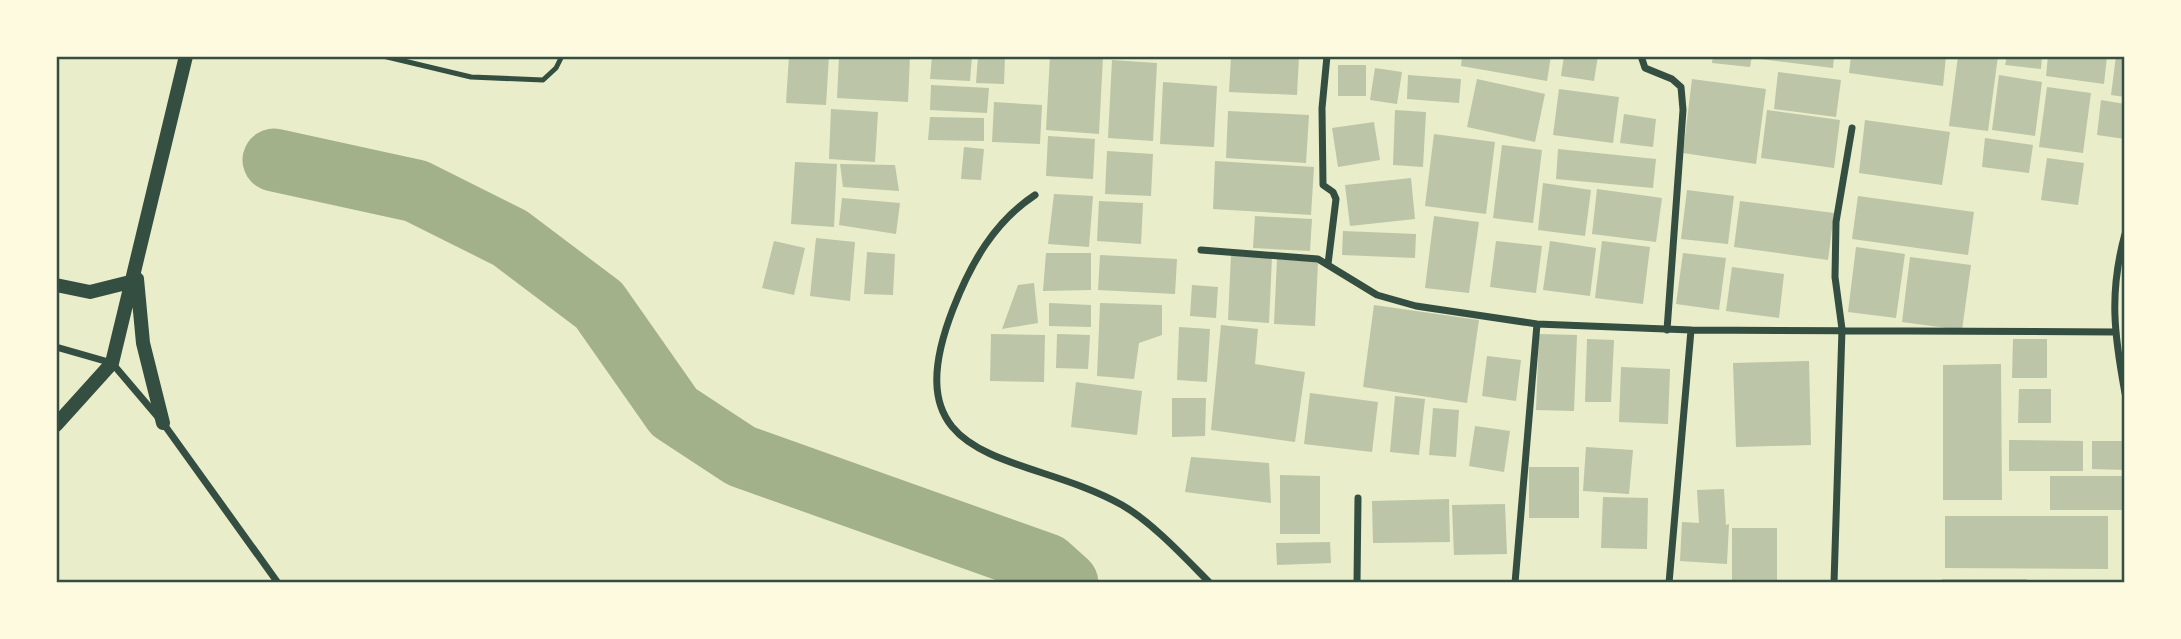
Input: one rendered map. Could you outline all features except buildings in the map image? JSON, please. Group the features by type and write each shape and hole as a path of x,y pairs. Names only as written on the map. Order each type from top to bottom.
{"main road":[{"path":"56,425 111,363 185,59"},
{"path":"137,256 143,343 163,423"},
{"path":"56,285 90,292 130,282"}],"street":[{"path":"1327,56 1322,108 1323,185 1333,192 1336,199 1328,264"},
{"path":"1642,56 1646,68 1672,79 1681,87 1683,110 1667,330"},
{"path":"1834,583 1842,328 1835,278 1836,222 1852,128"},
{"path":"1035,195 1012,211 995,231 977,257 960,291 937,354 936,385 944,414 955,430 976,447 1005,461 1081,485 1125,507 1187,559 1210,583"},
{"path":"2125,234 2113,293 2114,332 2125,393"},
{"path":"1202,250 1318,259 1377,295 1416,306 1537,324 1667,330 1842,328 2114,332"},
{"path":"1515,583 1537,324"},
{"path":"1669,583 1691,330"},
{"path":"56,347 111,363 163,423 278,583"},
{"path":"1357,583 1358,498"}],"lane":[{"path":"383,56 471,77 542,80 556,68 562,56"}],"waterway":[{"path":"274,160 416,191 510,238 599,305 674,412 741,456 1047,565 1067,583"}]}
